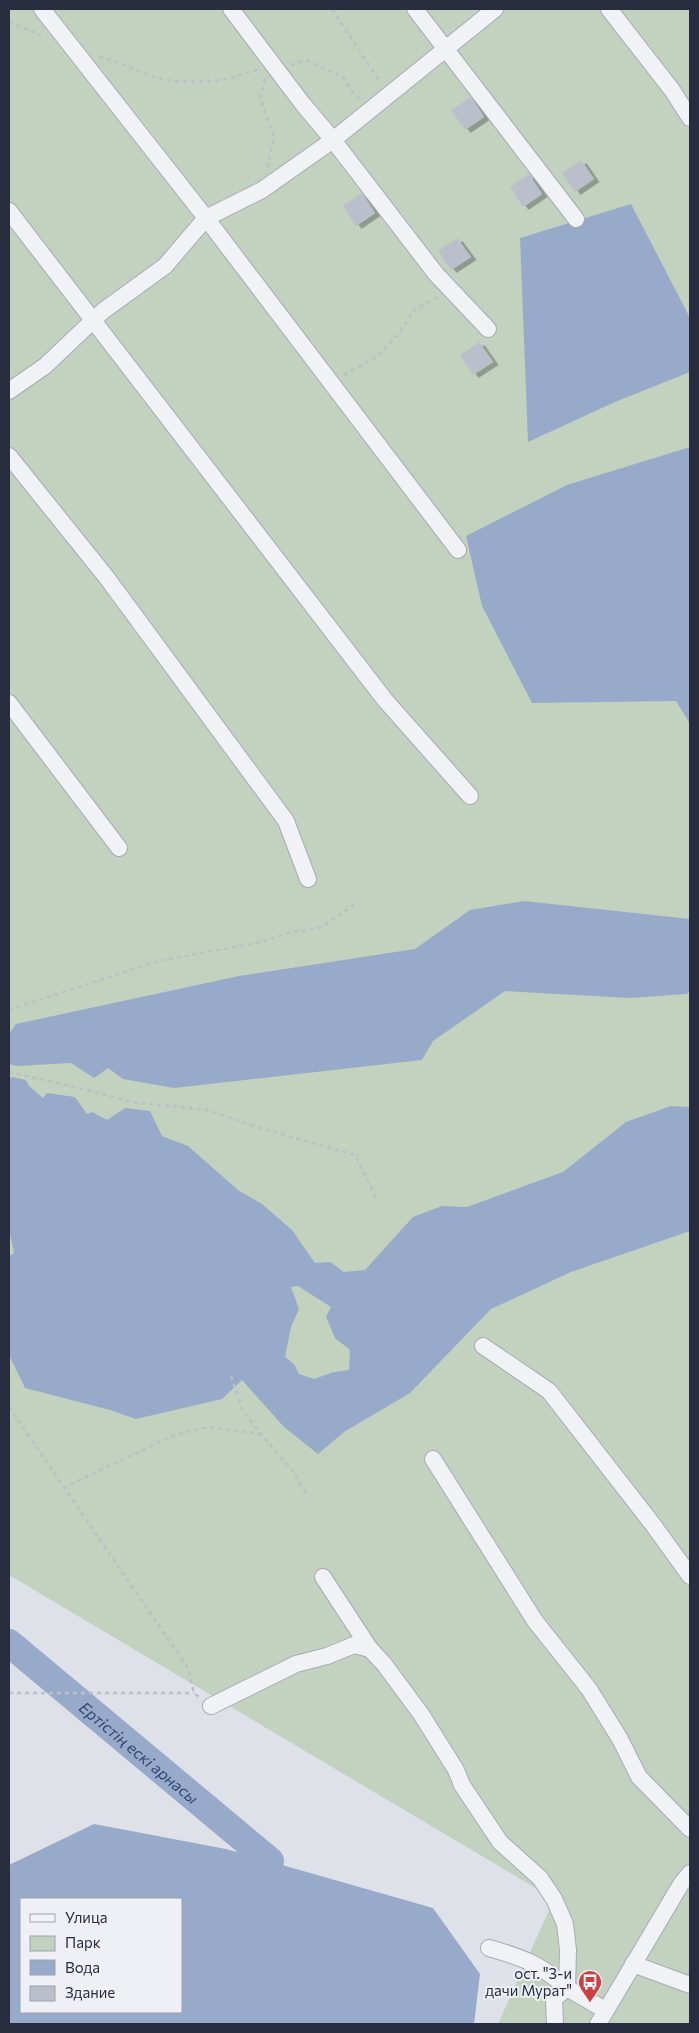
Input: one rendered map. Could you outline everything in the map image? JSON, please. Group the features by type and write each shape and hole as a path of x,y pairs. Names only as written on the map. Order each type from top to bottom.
{"street":[{"path":"42,9 206,218 458,550"},
{"path":"231,9 436,274 488,328"},
{"path":"415,9 576,219"},
{"path":"9,391 45,366 103,311 165,266 206,218 262,190 333,140 495,9"},
{"path":"609,9 672,90 690,118"},
{"path":"9,211 385,700 470,796"},
{"path":"9,456 107,578 286,820 308,879"},
{"path":"9,703 118,848"},
{"path":"484,1346 549,1391 654,1526 690,1576"},
{"path":"433,1459 535,1621 589,1689 620,1739 639,1777 690,1828"},
{"path":"323,1577 370,1649 384,1664 421,1714 456,1770 462,1785 500,1842 540,1878 554,1899 565,1924 568,1950 567,1988 554,2000 555,2024"},
{"path":"211,1706 296,1664 327,1656 354,1645 370,1649"},
{"path":"490,1948 521,1957 536,1964 550,1973 601,2017 681,1884 690,1873"},
{"path":"633,1964 690,1984"}],"path":[{"path":"332,9 389,95"},
{"path":"77,54 114,60 161,79 188,81 231,78 249,71 277,69 306,60 343,77 355,96 375,106"},
{"path":"262,190 274,137 260,98 266,77 277,69"},
{"path":"330,382 376,357 398,334 415,309 451,290"},
{"path":"9,1010 158,961 262,942 288,933 322,927 355,904"},
{"path":"9,1072 88,1090 130,1102 208,1110 260,1128 355,1155 376,1198"},
{"path":"231,1376 242,1409 293,1471 306,1495"},
{"path":"9,1407 188,1668 194,1694"},
{"path":"63,1488 174,1435 208,1427 261,1434"},
{"path":"9,1692 194,1694 211,1706"}],"green space":[{"path":"9,9 690,9 690,2024 498,2024 554,1899 9,1575"}],"water":[{"path":"631,204 690,318 690,372 615,402 528,442 520,238"},
{"path":"690,447 690,724 676,701 532,703 482,606 466,536 567,485"},
{"path":"524,901 690,919 690,991 687,994 630,998 505,991 433,1041 422,1060 174,1088 123,1079 108,1068 94,1078 71,1063 17,1066 9,1064 9,1034 16,1024 239,976 415,949 470,910"},
{"path":"12,1077 26,1080 29,1086 43,1098 47,1093 75,1097 87,1114 92,1112 107,1120 125,1108 150,1111 162,1136 188,1146 238,1190 262,1204 292,1230 315,1263 330,1262 344,1272 365,1270 413,1217 442,1206 467,1207 563,1172 626,1122 671,1106 690,1107 690,1231 571,1272 491,1309 410,1393 344,1432 318,1454 284,1427 242,1380 222,1399 136,1419 110,1410 25,1388 9,1355 9,1256 14,1253 9,1229 9,1079","holes":["298,1286 331,1307 326,1317 335,1338 350,1350 349,1370 334,1372 314,1379 299,1374 294,1364 285,1357 291,1327 299,1309 291,1287"]},
{"path":"94,1824 226,1849 433,1908 480,1974 474,2024 9,2024 9,1865"}],"building":[{"path":"471,97 484,117 465,130 451,110"},
{"path":"581,160 594,179 575,192 562,173"},
{"path":"529,174 542,194 523,207 510,187"},
{"path":"362,193 375,213 356,226 343,206"},
{"path":"457,238 471,257 451,270 438,251"},
{"path":"479,342 493,362 473,375 460,355"}],"waterway":[{"name":"Ертістің ескі арнасы","path":"9,1643 270,1861"}],"place":[{"name":"ост. \"3-и дачи Мурат\"","path":"590,2003"}]}
